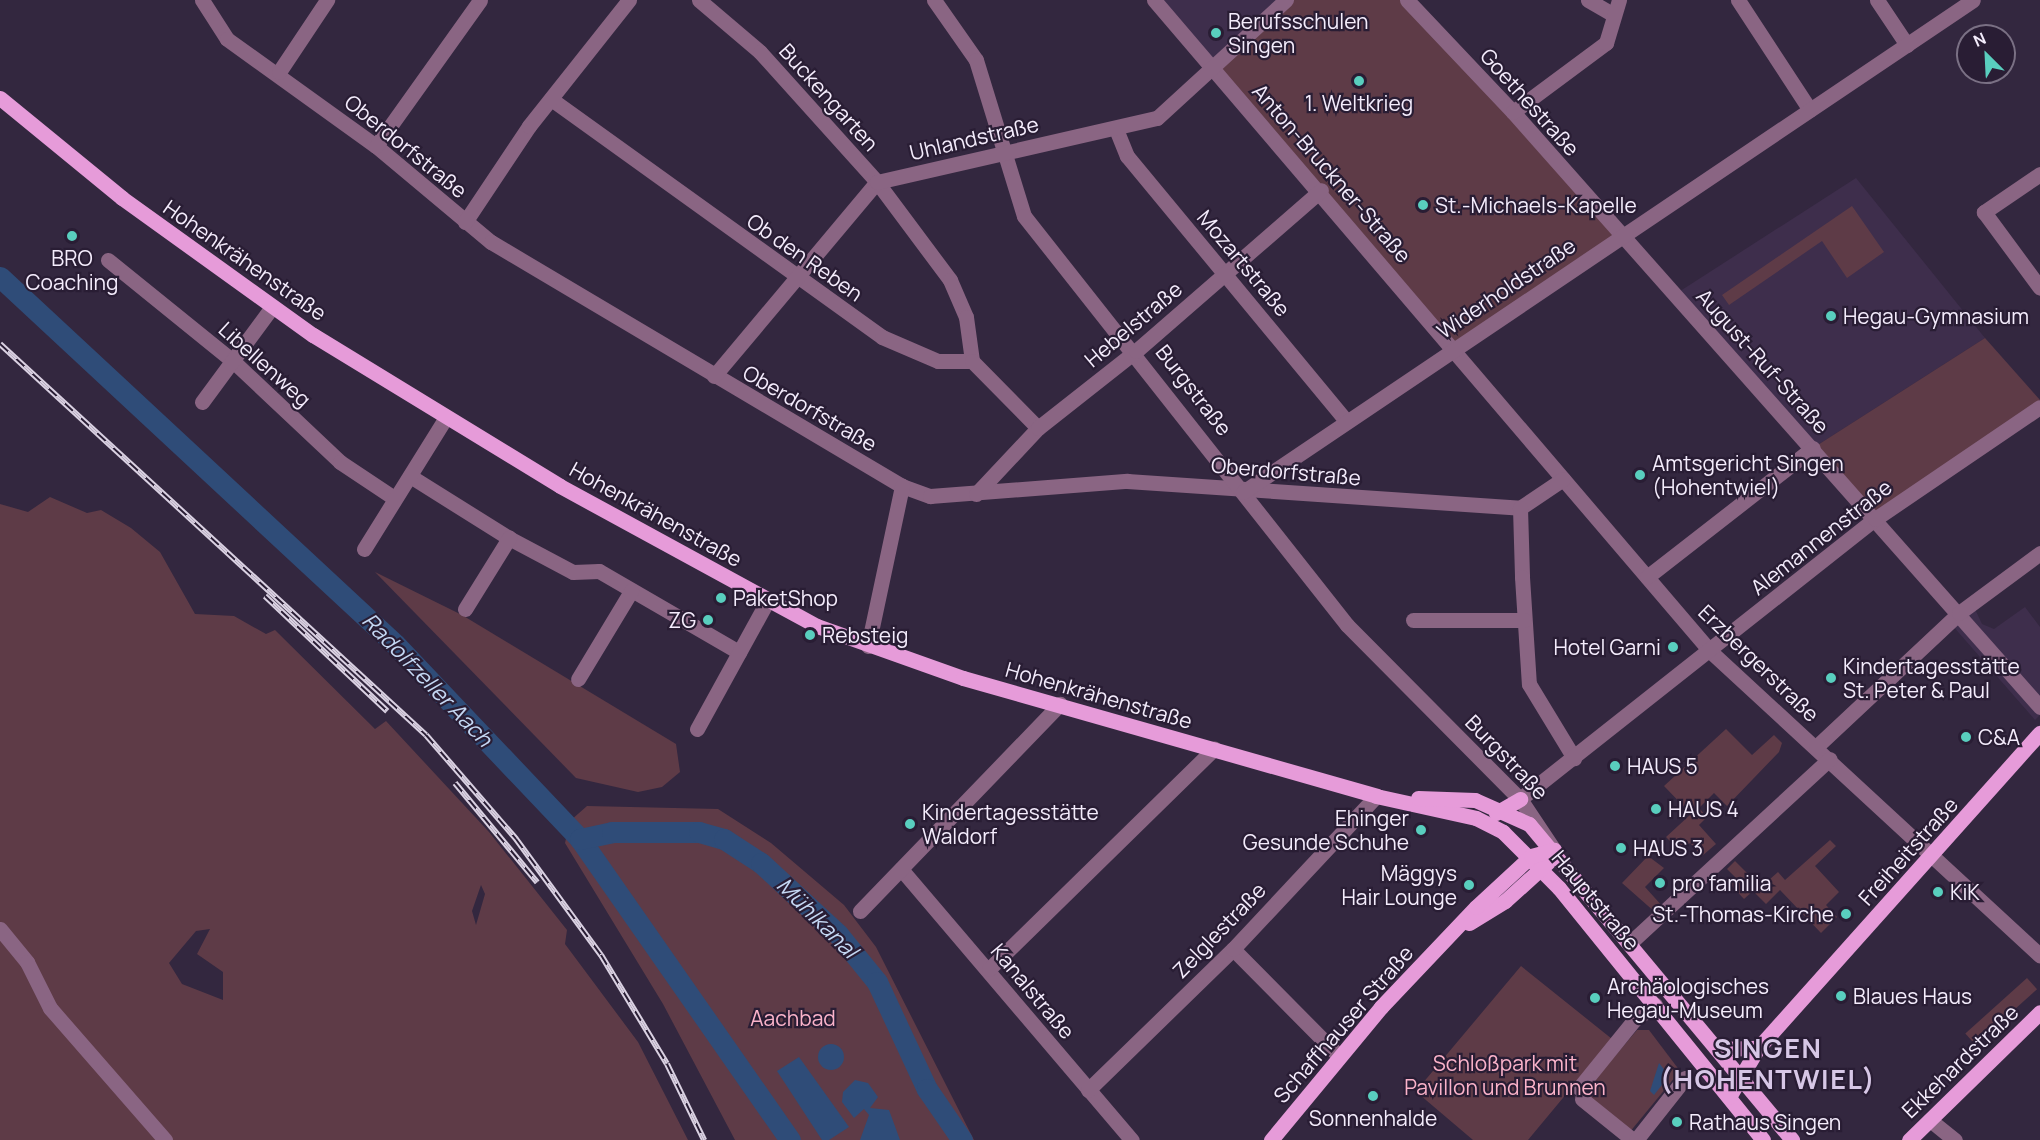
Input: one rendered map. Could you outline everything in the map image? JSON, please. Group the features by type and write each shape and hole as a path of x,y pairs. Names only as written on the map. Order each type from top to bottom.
{"main road":[{"name":"Hohenkrähenstraße","path":"0,98 122,198 272,307 445,419 768,600 868,646 1376,796 1476,818 1531,856"},
{"name":"Freiheitstraße","path":"1729,1097 1758,1048 1932,857 2040,733"},
{"name":"Hohenkrähenstraße","path":"1376,796 1475,800 1504,809 1554,850"},
{"path":"1476,818 1504,809 1520,799"},
{"path":"1531,856 1554,850"},
{"name":"Hauptstraße","path":"1554,850 1720,1049 1792,1140"},
{"name":"Schaffhauser Straße","path":"1449,937 1543,870 1554,850"},
{"name":"Hauptstraße","path":"1531,856 1763,1140"},
{"name":"Schaffhauser Straße","path":"1279,1137 1339,1056 1449,937 1531,856"},
{"name":"Ekkehardstraße","path":"1909,1140 2040,1012"},
{"path":"1720,1049 1758,1048"}],"street":[{"name":"Oberdorfstraße","path":"202,0 227,39 279,72 376,146 465,222 714,376 902,486 930,496 976,494 1071,481 1520,508"},
{"path":"279,72 327,0"},
{"path":"376,146 480,0"},
{"path":"465,222 551,99 629,0"},
{"name":"Buckengarten","path":"699,0 760,52 877,182 954,289 966,317 972,361"},
{"name":"Burgstraße","path":"934,0 976,60 1024,216 1136,351 1347,626 1520,799 1554,850"},
{"name":"Anton-Bruckner-Straße","path":"1154,0 1321,190 1454,347"},
{"name":"Uhlandstraße","path":"877,182 1157,118 1211,66 1286,0"},
{"name":"Goethestraße","path":"1407,0 1513,112 1620,233"},
{"path":"1513,112 1606,43 1615,7 1588,0"},
{"path":"1738,0 1810,110"},
{"path":"1877,0 1907,45"},
{"name":"Widerholdstraße","path":"1243,492 1620,233 1810,110 1972,0"},
{"name":"Ob den Reben","path":"551,99 795,277 914,354 938,361 972,361"},
{"name":"Mozartstraße","path":"1116,129 1127,156 1346,421"},
{"path":"2040,174 1984,212 2040,288"},
{"path":"714,376 877,182"},
{"name":"Hebelstraße","path":"976,494 1038,428 1136,351 1321,190"},
{"name":"August-Ruf-Straße","path":"1620,233 1813,448 2040,707"},
{"name":"Libellenweg","path":"108,260 234,362 340,462 394,498"},
{"path":"202,402 234,362 272,307"},
{"name":"Erzbergerstraße","path":"1454,347 1710,651 2040,956"},
{"path":"972,361 1038,428"},
{"name":"Alemannenstraße","path":"1520,799 1875,519 2040,406"},
{"path":"364,549 445,419"},
{"path":"1647,577 1813,448"},
{"path":"410,476 509,538 573,572 600,571 739,652"},
{"path":"1563,479 1520,508 1524,620 1533,696 1574,758"},
{"path":"868,646 902,486"},
{"path":"465,609 509,538"},
{"path":"1816,747 1959,613 2040,553"},
{"path":"578,679 632,591"},
{"path":"697,729 768,600"},
{"path":"1413,620 1524,620"},
{"path":"860,911 1060,704"},
{"path":"989,969 1214,749"},
{"path":"1631,942 1829,759"},
{"name":"Zelglestraße","path":"1088,1090 1233,949 1376,796"},
{"name":"Kanalstraße","path":"901,869 989,969 1132,1140"},
{"path":"0,929 27,962 50,1008 165,1140"},
{"path":"1233,949 1339,1056"},
{"path":"1655,1005 1634,1020 1581,1094 1634,1140 1685,1078"},
{"path":"1930,1120 1955,1140"}],"shaded area":[{"name":"Berufsschulen Singen","path":"1154,0 1290,0 1211,65"},
{"name":"Hegau-Gymnasium","path":"1856,178 1985,338 1813,448 1674,295"},
{"path":"1974,607 1982,624 1994,629 2025,607 2040,627 2040,715 2035,720 1952,625"}],"green space":[{"path":"1290,0 1407,0 1620,233 1454,347 1211,65"},
{"path":"1852,206 1884,252 1847,278 1822,241 1729,305 1722,295"},
{"path":"1985,338 2040,400 1875,519 1813,448"},
{"path":"50,497 87,513 101,510 131,528 160,552 195,614 234,616 266,634 275,630 375,729 386,721 489,832 567,930 565,944 638,1042 688,1140 0,1140 0,504 28,512","holes":["481,885 485,894 476,925 472,911","210,929 197,954 223,972 223,1000 182,984 169,963 196,931"]},
{"path":"375,572 462,615 676,744 680,772 662,787 638,792 576,778"},
{"path":"1726,729 1752,755 1774,735 1782,743 1779,752 1727,806 1714,793 1699,808 1707,817 1699,825 1716,844 1702,856 1690,843 1680,851 1666,837 1691,814 1664,786"},
{"name":"Aachbad","path":"587,806 718,809 771,843 844,905 876,947 974,1140 735,1140 663,1004 565,843 570,821"},
{"path":"1830,840 1836,846 1815,866 1839,892 1826,905 1837,917 1821,933 1780,890 1766,904 1753,891 1744,899 1729,883 1735,877 1727,869 1735,861 1761,887 1778,872 1785,880"},
{"path":"1648,856 1664,868 1645,887 1664,908 1656,913 1622,883"},
{"name":"Schloßpark mit Pavillon und Brunnen","path":"1521,966 1612,1039 1528,1140 1473,1140 1420,1095 1425,1088 1422,1084"},
{"path":"2027,978 2037,989 1975,1045 1965,1034"},
{"path":"1637,1030 1649,1030 1680,1071 1629,1133 1588,1099 1587,1089"}],"water":[{"path":"831,1044 840,1048 844,1057 840,1066 831,1070 822,1066 818,1057 822,1048"},
{"path":"799,1057 849,1127 829,1140 822,1140 777,1071"},
{"path":"1659,1063 1669,1076 1654,1095 1650,1091"},
{"path":"855,1080 868,1083 878,1097 870,1108 889,1110 900,1140 860,1140 869,1115 864,1109 854,1118 842,1102 843,1092"}],"waterway":[{"name":"Radolfzeller Aach","path":"0,277 395,644 580,839 790,1140"},
{"name":"Mühlkanal","path":"580,839 612,832 699,832 724,839 761,863 838,934 877,982 927,1089 962,1140"}],"railway":[{"path":"0,344 426,735 516,839 601,955 667,1064 704,1140"},
{"path":"265,596 387,711"},
{"path":"455,783 537,882"}],"place":[{"name":"Berufsschulen Singen","path":"1216,33"},
{"name":"1. Weltkrieg","path":"1359,81"},
{"name":"St.-Michaels-Kapelle","path":"1423,205"},
{"name":"BRO Coaching","path":"72,236"},
{"name":"Hegau-Gymnasium","path":"1831,316"},
{"name":"Amtsgericht Singen (Hohentwiel)","path":"1640,475"},
{"name":"PaketShop","path":"721,598"},
{"name":"ZG","path":"708,620"},
{"name":"Rebsteig","path":"810,635"},
{"name":"Hotel Garni","path":"1673,647"},
{"name":"Kindertagesstätte St. Peter & Paul","path":"1831,678"},
{"name":"C&A","path":"1966,737"},
{"name":"HAUS 5","path":"1615,766"},
{"name":"HAUS 4","path":"1656,809"},
{"name":"Kindertagesstätte Waldorf","path":"910,824"},
{"name":"Ehinger Gesunde Schuhe","path":"1421,830"},
{"name":"HAUS 3","path":"1621,848"},
{"name":"pro familia","path":"1660,883"},
{"name":"Mäggys Hair Lounge","path":"1469,885"},
{"name":"KiK","path":"1938,892"},
{"name":"St.-Thomas-Kirche","path":"1846,914"},
{"name":"Blaues Haus","path":"1841,996"},
{"name":"Archäologisches Hegau-Museum","path":"1595,998"},
{"name":"Sonnenhalde","path":"1373,1096"},
{"name":"Rathaus Singen","path":"1677,1122"}],"district":[{"name":"SINGEN (HOHENTWIEL)","path":"1768,1062"}]}
